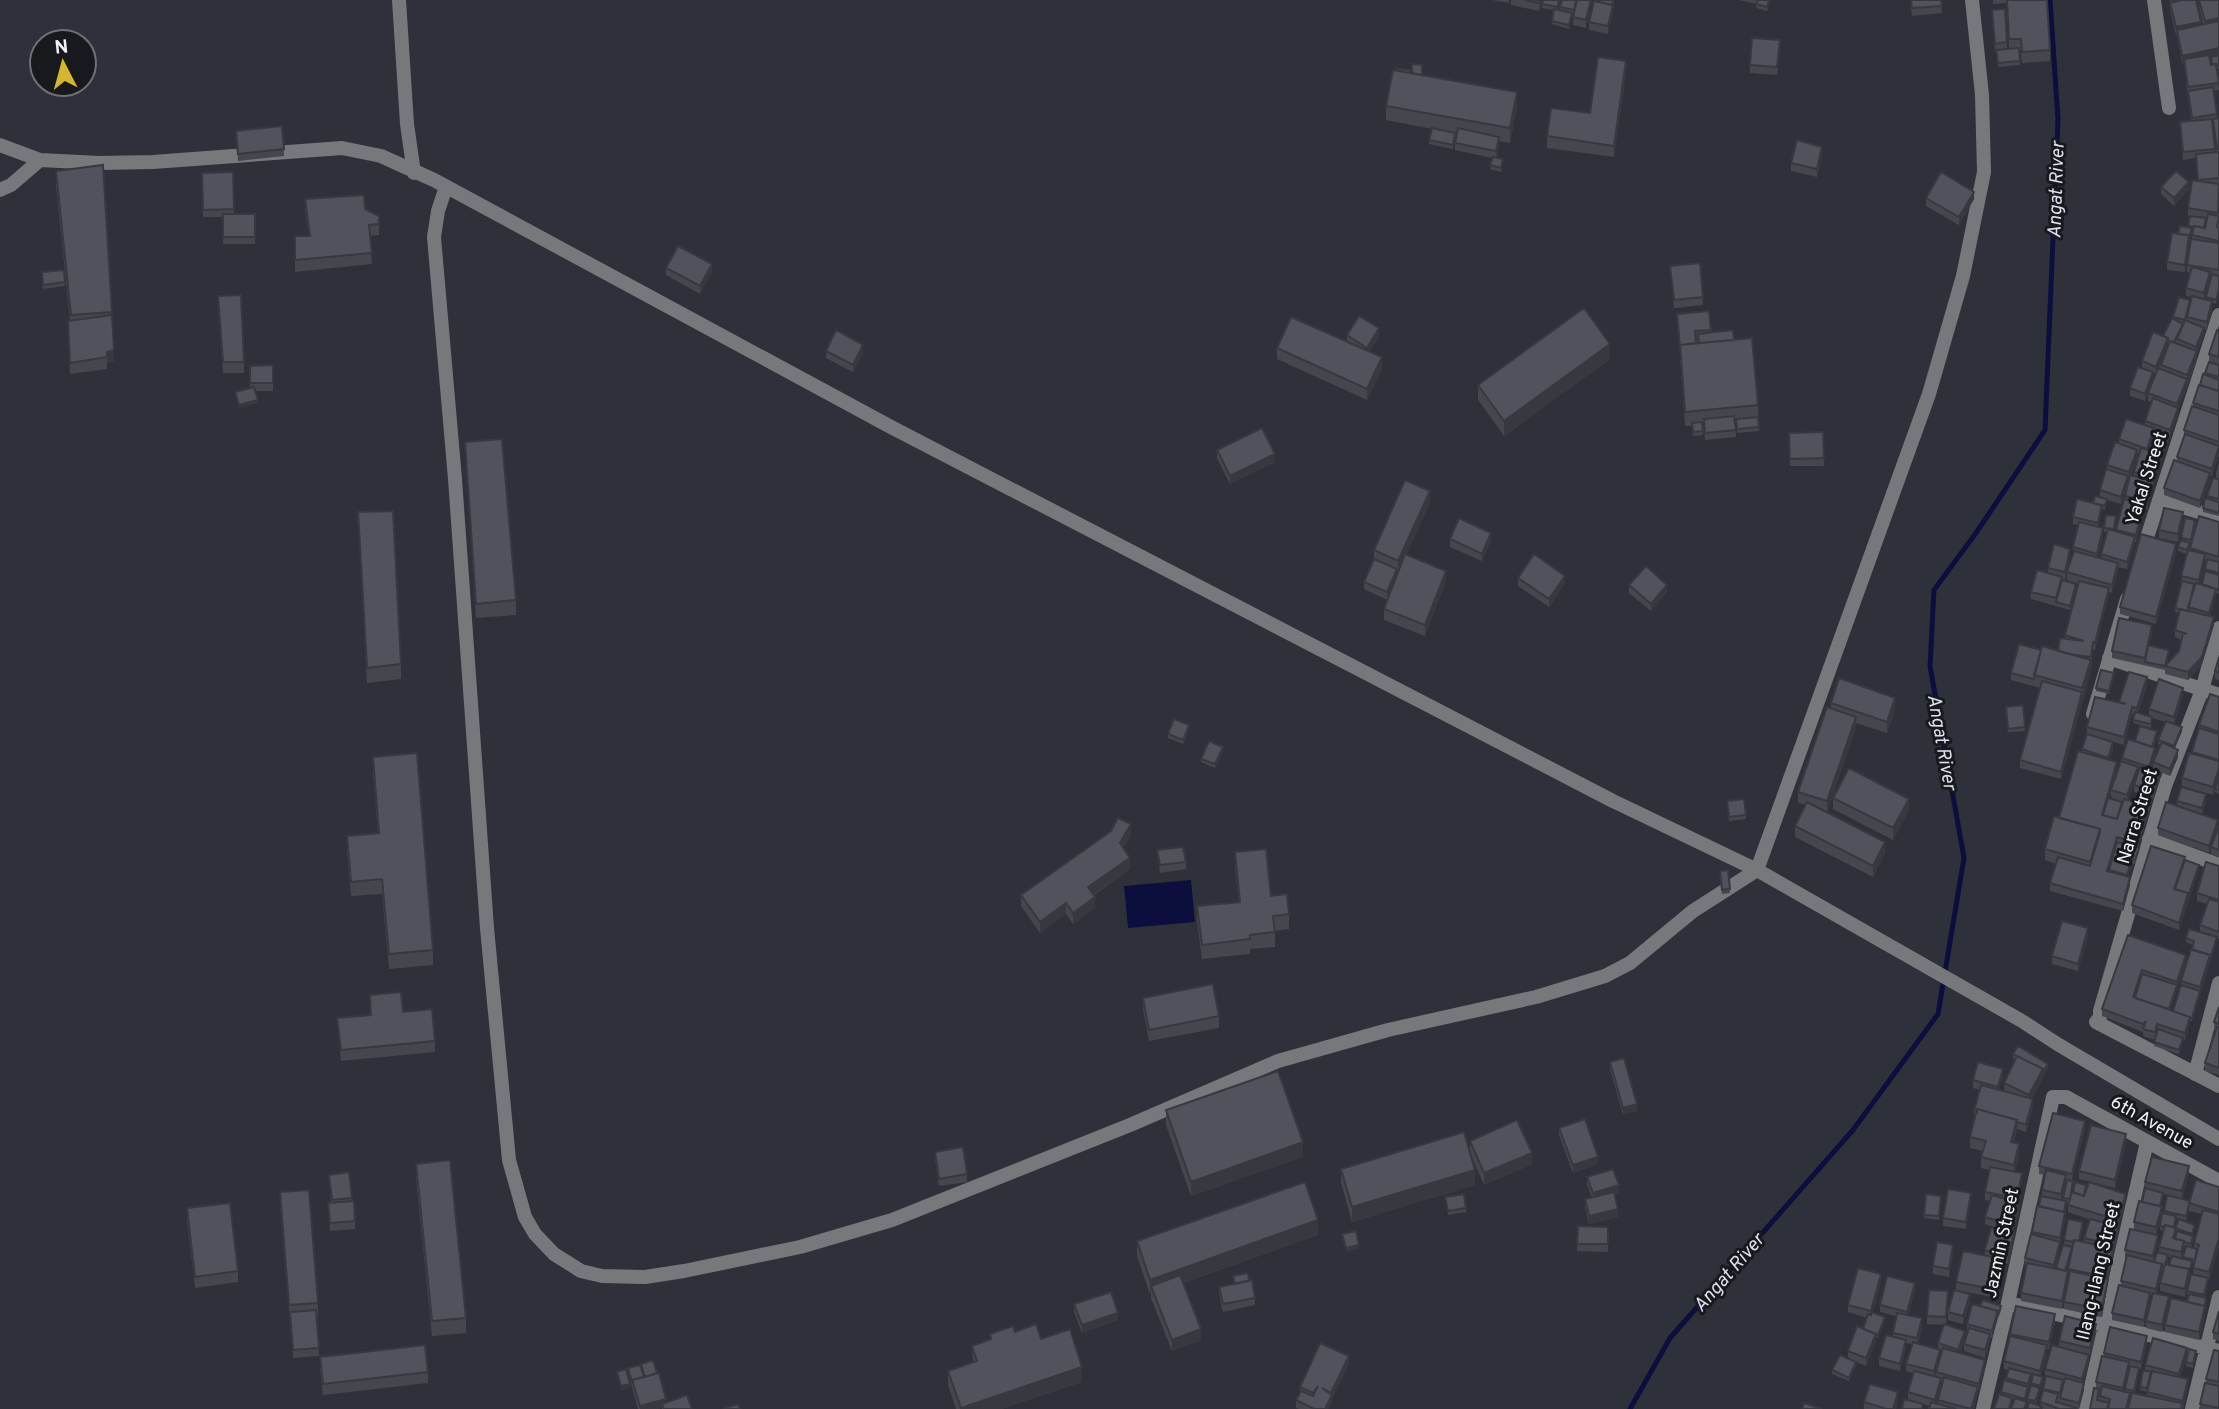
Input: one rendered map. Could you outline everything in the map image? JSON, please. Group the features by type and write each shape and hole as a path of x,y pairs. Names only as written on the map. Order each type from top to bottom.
{"street":[{"path":"399,0 407,124 414,173"},
{"path":"446,187 438,211 434,237 455,479 487,928 509,1160 525,1217 535,1234 554,1254 581,1271 602,1276 645,1277 800,1247 892,1220 1130,1125 1278,1061 1388,1030 1536,997 1605,976 1630,963 1693,911 1757,870 1929,394 1963,276 1984,172 1982,95 1972,0"},
{"path":"2154,0 2169,108"},
{"path":"0,145 40,159 99,163 153,162 342,148 381,156 434,180 904,434 1613,801 1757,870 2022,1021 2219,1139"},
{"path":"0,190 11,186 40,159"},
{"name":"Yakal Street","path":"2090,723 2219,315"},
{"path":"2159,500 2219,518"},
{"name":"Narra Street","path":"2195,1074 2096,1022 2100,1017 2165,786 2202,690 2219,628"},
{"path":"2109,658 2219,695"},
{"path":"2149,839 2219,865"},
{"path":"2219,983 2195,1074 2219,1086"},
{"name":"Jazmin Street","path":"1983,1409 2051,1100 2056,1096 2066,1097"},
{"name":"6th Avenue","path":"2066,1097 2219,1181"},
{"name":"Ilang-Ilang Street","path":"2086,1409 2147,1142"},
{"path":"2192,1409 2212,1349 2219,1297"},
{"path":"2008,1303 2212,1349"}],"shaded area":[{"path":"1191,880 1195,922 1128,928 1124,886"}],"building":[{"path":"1543,0 1559,0 1558,7 1542,4"},
{"path":"1562,0 1576,0 1574,10 1560,7"},
{"path":"1577,0 1591,0 1586,20 1573,17"},
{"path":"1595,0 1613,0 1612,5"},
{"path":"1758,0 1769,0 1767,7 1756,4"},
{"path":"1911,0 1941,0 1942,6 1912,8"},
{"path":"2007,0 2047,0 2050,50 2022,52 2021,39 2009,39"},
{"path":"2196,0 2201,22 2176,27 2170,3"},
{"path":"2199,0 2219,0 2219,18 2205,21"},
{"path":"1594,1 1613,5 1608,26 1589,22"},
{"path":"1554,9 1572,13 1569,25 1552,21"},
{"path":"2005,9 2007,42 1995,44 1992,10"},
{"path":"2219,21 2219,48 2182,56 2177,30"},
{"path":"1752,38 1780,40 1777,67 1750,65"},
{"path":"2019,48 2020,61 1998,63 1996,50"},
{"path":"2209,55 2211,65 2216,64 2219,83 2188,87 2184,59"},
{"path":"2219,55 2219,65 2212,64 2211,57"},
{"path":"1598,57 1626,61 1614,146 1547,136 1551,108 1590,113"},
{"path":"1412,64 1422,65 1422,75 1412,73"},
{"path":"1393,70 1517,92 1510,128 1386,106"},
{"path":"1396,70 1410,70 1410,73"},
{"path":"2213,87 2217,114 2192,118 2188,91"},
{"path":"2219,118 2219,149 2217,149 2213,119"},
{"path":"2212,119 2215,149 2183,152 2180,122"},
{"path":"282,126 284,149 238,154 236,131"},
{"path":"1432,128 1455,133 1453,145 1429,140"},
{"path":"1458,128 1499,137 1496,151 1455,143"},
{"path":"1797,140 1822,147 1817,169 1791,163"},
{"path":"2219,152 2219,178 2198,180 2196,154"},
{"path":"1493,157 1503,159 1501,168 1490,165"},
{"path":"103,165 112,312 71,315 56,171"},
{"path":"2176,171 2189,182 2174,198 2161,187"},
{"path":"233,172 234,209 203,210 202,173"},
{"path":"1941,172 1974,192 1959,217 1926,198"},
{"path":"2192,180 2219,184 2218,213 2188,208"},
{"path":"364,195 365,209 379,216 379,224 369,225 372,253 295,260 295,236 310,236 305,199"},
{"path":"223,214 255,214 255,237 223,237"},
{"path":"2208,214 2219,216 2219,241 2192,235 2194,226 2205,228"},
{"path":"2190,216 2206,218 2204,228 2188,226"},
{"path":"2180,226 2192,228 2189,238 2189,235 2178,234"},
{"path":"2172,233 2189,235 2185,265 2167,262"},
{"path":"2191,239 2219,243 2219,270 2187,265"},
{"path":"678,246 712,264 700,286 666,268"},
{"path":"1700,263 1703,297 1674,300 1670,266"},
{"path":"2192,267 2210,272 2204,293 2186,288"},
{"path":"64,270 65,282 43,285 42,272"},
{"path":"2212,274 2219,276 2216,300 2206,297"},
{"path":"241,295 244,362 223,362 218,296"},
{"path":"2192,296 2212,301 2207,322 2187,317"},
{"path":"2179,297 2190,300 2185,320 2173,317"},
{"path":"1584,308 1610,344 1504,421 1478,385"},
{"path":"1709,311 1711,330 1695,331 1696,343 1680,345 1680,348 1677,314"},
{"path":"112,315 114,350 107,352 107,357 70,363 68,321"},
{"path":"1359,316 1379,328 1367,348 1347,335"},
{"path":"1291,317 1382,357 1367,389 1277,348"},
{"path":"2172,318 2183,324 2174,342 2163,336"},
{"path":"2185,320 2204,328 2196,347 2177,339"},
{"path":"836,330 863,345 853,365 826,351"},
{"path":"1733,330 1734,340 1699,343 1698,334"},
{"path":"2219,330 2219,357 2209,354"},
{"path":"2153,332 2168,338 2156,367 2142,361"},
{"path":"1752,338 1758,405 1685,412 1680,345"},
{"path":"2170,341 2197,351 2187,375 2161,365"},
{"path":"2209,362 2219,365 2219,377 2205,373"},
{"path":"273,365 273,383 250,383 250,366"},
{"path":"2138,367 2153,372 2145,394 2130,388"},
{"path":"2158,368 2187,379 2177,404 2148,393"},
{"path":"2203,374 2219,380 2219,391 2200,385"},
{"path":"2199,385 2219,391 2219,411 2193,403"},
{"path":"254,387 258,400 239,405 235,392"},
{"path":"2153,398 2178,408 2170,430 2145,421"},
{"path":"2192,406 2219,415 2219,442 2184,430"},
{"path":"1734,416 1736,430 1705,433 1704,419"},
{"path":"1758,417 1759,427 1737,429 1736,419"},
{"path":"2126,419 2154,428 2147,449 2119,439"},
{"path":"1702,422 1703,431 1693,432 1692,423"},
{"path":"1262,428 1275,454 1230,476 1217,450"},
{"path":"1823,432 1824,458 1790,459 1789,433"},
{"path":"2157,432 2168,436 2161,455 2150,450"},
{"path":"2185,434 2219,446 2212,469 2177,457"},
{"path":"502,439 516,600 476,604 465,442"},
{"path":"2115,442 2137,450 2129,472 2107,465"},
{"path":"2141,448 2161,454 2153,478 2134,472"},
{"path":"2174,460 2210,473 2200,501 2164,488"},
{"path":"2106,469 2128,476 2121,497 2100,490"},
{"path":"2130,475 2152,481 2147,501 2125,496"},
{"path":"2213,478 2219,479 2219,499 2207,496"},
{"path":"1405,480 1430,491 1398,561 1374,550"},
{"path":"2095,496 2107,499 2105,506 2093,503"},
{"path":"2205,498 2219,502 2219,513 2203,508"},
{"path":"2077,499 2102,505 2098,523 2073,517"},
{"path":"2124,499 2144,504 2136,535 2116,530"},
{"path":"2164,508 2183,512 2178,534 2159,530"},
{"path":"393,511 401,664 367,668 358,512"},
{"path":"2106,515 2116,516 2114,529 2104,528"},
{"path":"2199,516 2219,522 2219,557 2190,548"},
{"path":"1459,518 1491,533 1482,554 1450,539"},
{"path":"2185,518 2195,520 2191,540 2181,538"},
{"path":"2079,522 2103,528 2097,554 2073,547"},
{"path":"2108,529 2135,537 2127,562 2101,554"},
{"path":"2141,534 2176,544 2156,617 2120,607"},
{"path":"2181,540 2190,543 2187,550 2178,547"},
{"path":"2054,544 2070,549 2065,572 2048,568"},
{"path":"2188,550 2205,554 2199,580 2181,576"},
{"path":"2074,551 2118,563 2112,585 2067,572"},
{"path":"1405,554 1446,571 1425,625 1384,609"},
{"path":"1534,554 1565,576 1549,599 1518,578"},
{"path":"1374,559 1397,569 1387,592 1364,582"},
{"path":"2207,559 2219,562 2219,573 2205,569"},
{"path":"1646,566 1667,585 1651,604 1629,585"},
{"path":"2037,570 2062,577 2056,598 2031,592"},
{"path":"2205,571 2219,575 2219,590 2202,584"},
{"path":"2062,580 2076,584 2070,606 2056,602"},
{"path":"2079,581 2109,588 2091,657 2058,651 2060,638 2084,641 2065,635"},
{"path":"2182,581 2194,584 2188,611 2175,608"},
{"path":"2196,583 2216,589 2209,613 2188,607"},
{"path":"2180,609 2214,617 2202,657 2188,672 2165,666 2179,651 2183,633 2187,634 2175,630"},
{"path":"2119,618 2152,625 2145,658 2112,651"},
{"path":"2019,644 2041,650 2034,679 2011,673"},
{"path":"2148,645 2169,650 2165,666 2145,662"},
{"path":"2042,646 2091,660 2082,688 2034,675"},
{"path":"2101,670 2114,673 2109,691 2096,688"},
{"path":"2129,672 2147,677 2137,708 2132,707 2124,737 2087,727 2095,697 2126,704 2119,702"},
{"path":"1839,678 1895,698 1887,722 1831,703"},
{"path":"2159,679 2183,688 2174,717 2149,709"},
{"path":"2042,681 2082,692 2061,772 2020,760"},
{"path":"2210,694 2219,697 2219,732 2199,725"},
{"path":"2023,705 2025,727 2008,729 2006,707"},
{"path":"1827,707 1856,717 1827,801 1798,792"},
{"path":"2135,712 2152,717 2151,724 2133,720"},
{"path":"1174,719 1189,725 1183,740 1168,734"},
{"path":"2166,721 2182,727 2174,746 2158,740"},
{"path":"2140,726 2157,731 2152,747 2135,741"},
{"path":"2199,728 2219,734 2219,760 2192,752"},
{"path":"2087,734 2113,742 2108,758 2082,749"},
{"path":"2128,739 2155,748 2149,767 2122,758"},
{"path":"1209,741 1223,747 1215,764 1201,759"},
{"path":"2162,742 2178,750 2170,769 2153,762"},
{"path":"2078,751 2117,762 2102,815 2117,819 2124,799 2148,806 2137,843 2117,837 2107,871 2130,877 2123,904 2050,883 2058,857 2090,866 2100,832 2100,829 2059,818"},
{"path":"417,753 433,950 389,954 382,879 351,882 347,836 379,833 373,757"},
{"path":"2189,753 2219,761 2213,787 2182,778"},
{"path":"2121,761 2138,767 2127,795 2111,790"},
{"path":"2140,767 2160,773 2154,791 2134,785"},
{"path":"1849,768 1909,799 1893,828 1833,798"},
{"path":"2181,787 2206,794 2202,808 2177,801"},
{"path":"2141,791 2152,795 2148,810 2148,806 2138,803"},
{"path":"2108,798 2122,802 2117,819 2103,815"},
{"path":"1744,799 1746,815 1729,817 1727,801"},
{"path":"1807,802 1885,842 1873,866 1795,826"},
{"path":"2166,802 2218,820 2209,846 2158,828"},
{"path":"2054,816 2100,829 2090,862 2045,849"},
{"path":"1118,818 1131,824 1120,843 1130,858 1088,887 1095,897 1073,913 1066,903 1040,922 1021,895 1111,831"},
{"path":"2219,826 2219,850 2211,847"},
{"path":"2117,842 2139,848 2127,875 2109,870"},
{"path":"2151,846 2185,857 2174,889 2188,893 2179,923 2132,905"},
{"path":"1183,847 1186,862 1160,865 1157,850"},
{"path":"1266,849 1271,896 1287,894 1289,914 1273,916 1275,932 1250,935 1250,939 1202,945 1197,906 1240,902 1235,852"},
{"path":"2185,860 2199,865 2188,897 2188,893 2175,889"},
{"path":"2206,862 2219,866 2219,900 2197,893"},
{"path":"1728,870 1730,889 1722,890 1720,871"},
{"path":"2209,899 2219,902 2219,932 2200,925"},
{"path":"2062,921 2088,928 2078,964 2052,956"},
{"path":"2189,929 2217,937 2210,959 2210,955 2192,950 2194,941 2186,938"},
{"path":"2128,935 2186,955 2177,982 2142,970 2133,997 2190,1017 2185,1033 2157,1024 2155,1032 2143,1029 2146,1021 2143,1024 2102,1009"},
{"path":"2191,949 2210,955 2200,987 2181,981"},
{"path":"2142,974 2177,985 2169,1009 2135,998"},
{"path":"1213,984 1219,1016 1149,1030 1143,998"},
{"path":"2181,985 2200,991 2192,1018 2173,1011"},
{"path":"401,992 403,1012 432,1009 435,1041 341,1050 337,1018 371,1015 370,995"},
{"path":"2219,1007 2219,1024 2214,1022"},
{"path":"2219,1027 2219,1068 2205,1063"},
{"path":"2158,1029 2183,1038 2179,1050 2154,1042"},
{"path":"2018,1046 2048,1064 2043,1072 2043,1069 2013,1054"},
{"path":"2017,1056 2043,1069 2029,1095 2004,1083"},
{"path":"1624,1058 1637,1104 1623,1108 1610,1062"},
{"path":"1978,1062 2003,1069 1998,1087 1973,1080"},
{"path":"1278,1071 1303,1142 1191,1182 1166,1110"},
{"path":"1981,1085 2033,1099 2026,1124 1977,1109 1977,1112 1974,1111"},
{"path":"1977,1109 2017,1120 2011,1142 2019,1144 2014,1165 1981,1157 1986,1141 1970,1137"},
{"path":"2053,1113 2085,1121 2072,1174 2039,1166"},
{"path":"1585,1119 1598,1157 1573,1165 1559,1128"},
{"path":"1517,1120 1532,1153 1484,1173 1470,1141"},
{"path":"2091,1125 2126,1134 2115,1180 2079,1171"},
{"path":"1464,1132 1475,1170 1352,1207 1341,1169"},
{"path":"963,1147 967,1174 939,1179 935,1152"},
{"path":"2152,1157 2189,1166 2182,1191 2145,1182"},
{"path":"450,1160 466,1318 432,1321 416,1164"},
{"path":"1990,1167 2022,1173 2017,1198 1985,1192"},
{"path":"1613,1169 1619,1185 1593,1193 1587,1177"},
{"path":"2046,1170 2066,1175 2061,1194 2042,1190"},
{"path":"349,1172 352,1198 332,1200 329,1175"},
{"path":"2067,1180 2073,1181 2070,1199 2063,1198"},
{"path":"2196,1180 2219,1187 2219,1212 2189,1203"},
{"path":"1305,1182 1318,1220 1150,1280 1137,1241"},
{"path":"2075,1182 2086,1185 2084,1196 2073,1192"},
{"path":"2089,1182 2126,1194 2118,1220 2068,1205 2072,1192 2084,1196"},
{"path":"2145,1188 2163,1193 2160,1206 2142,1202"},
{"path":"1948,1189 1971,1193 1966,1222 1943,1218"},
{"path":"309,1190 318,1303 289,1305 280,1192"},
{"path":"1614,1192 1618,1209 1589,1216 1585,1199"},
{"path":"1464,1194 1466,1208 1448,1211 1445,1197"},
{"path":"1926,1194 1941,1196 1939,1216 1924,1215"},
{"path":"1992,1195 2019,1203 2012,1225 1985,1217"},
{"path":"2167,1195 2190,1201 2186,1216 2164,1211"},
{"path":"2041,1196 2066,1201 2064,1212 2039,1206"},
{"path":"354,1201 355,1221 330,1223 328,1203"},
{"path":"2139,1201 2162,1207 2156,1227 2134,1222"},
{"path":"230,1203 238,1271 195,1277 187,1208"},
{"path":"2037,1206 2065,1212 2060,1238 2032,1232"},
{"path":"2203,1210 2219,1214 2219,1238 2209,1272 2193,1268 2199,1245 2194,1243"},
{"path":"2162,1213 2176,1216 2174,1227 2160,1226"},
{"path":"2068,1219 2083,1222 2079,1241 2064,1240"},
{"path":"2090,1219 2118,1226 2113,1245 2084,1238"},
{"path":"2179,1219 2195,1225 2192,1234 2175,1228"},
{"path":"2165,1225 2176,1228 2173,1238 2184,1241 2181,1252 2159,1247"},
{"path":"1578,1226 1608,1227 1608,1244 1577,1244"},
{"path":"1991,1228 2014,1234 2008,1256 1985,1250"},
{"path":"2130,1229 2158,1235 2153,1256 2125,1250"},
{"path":"1356,1231 1359,1245 1346,1248 1342,1234"},
{"path":"2177,1231 2193,1236 2191,1244 2175,1239"},
{"path":"2031,1234 2060,1242 2054,1265 2025,1258"},
{"path":"2074,1240 2113,1248 2107,1277 2068,1269"},
{"path":"1937,1242 1953,1245 1949,1269 1933,1266"},
{"path":"2063,1245 2072,1247 2065,1271 2056,1268"},
{"path":"2186,1246 2197,1249 2195,1260 2183,1257"},
{"path":"1963,1251 2003,1259 1997,1290 1956,1282"},
{"path":"2157,1252 2168,1255 2164,1267 2154,1262"},
{"path":"2127,1255 2162,1264 2156,1289 2121,1281"},
{"path":"2172,1256 2192,1261 2190,1271 2169,1265"},
{"path":"2027,1263 2068,1271 2062,1301 2021,1293"},
{"path":"2165,1264 2189,1269 2185,1289 2160,1283"},
{"path":"1858,1268 1881,1274 1871,1311 1848,1305"},
{"path":"2070,1271 2108,1279 2102,1309 2064,1302"},
{"path":"1248,1273 1249,1281 1235,1284 1233,1276"},
{"path":"2191,1274 2208,1278 2204,1295 2187,1291"},
{"path":"1180,1275 1201,1329 1172,1340 1151,1286"},
{"path":"1887,1276 1915,1283 1907,1312 1880,1305"},
{"path":"1252,1280 1255,1298 1223,1304 1219,1287"},
{"path":"2119,1285 2150,1293 2144,1320 2112,1313"},
{"path":"1929,1290 1948,1291 1946,1317 1927,1316"},
{"path":"1954,1290 1970,1294 1963,1316 1948,1312"},
{"path":"1111,1292 1118,1313 1082,1325 1074,1304"},
{"path":"2153,1293 2169,1296 2162,1325 2146,1321"},
{"path":"2189,1294 2206,1298 2205,1306 2187,1302"},
{"path":"2171,1298 2205,1306 2199,1332 2165,1325"},
{"path":"1983,1300 2001,1306 1999,1313 1980,1306"},
{"path":"1972,1304 1998,1311 1992,1331 1967,1324"},
{"path":"2016,1306 2055,1314 2049,1342 2010,1334"},
{"path":"316,1310 319,1348 293,1350 290,1312"},
{"path":"2219,1311 2219,1334 2213,1332"},
{"path":"1871,1312 1885,1317 1878,1335 1863,1329"},
{"path":"1897,1313 1922,1318 1917,1338 1893,1333"},
{"path":"2065,1316 2096,1324 2090,1348 2059,1341"},
{"path":"1036,1324 1041,1339 1070,1329 1082,1367 961,1408 948,1371 977,1361 972,1346 991,1339 990,1334 1013,1326 1015,1332"},
{"path":"1944,1324 1965,1331 1958,1350 1938,1343"},
{"path":"1857,1326 1876,1334 1866,1358 1848,1351"},
{"path":"2110,1327 2147,1336 2141,1362 2104,1353"},
{"path":"1969,1328 1990,1334 1985,1350 1964,1344"},
{"path":"1886,1335 1906,1340 1900,1364 1879,1358"},
{"path":"2010,1336 2047,1345 2040,1371 2004,1361"},
{"path":"2153,1338 2187,1348 2179,1374 2145,1365"},
{"path":"1913,1342 1940,1350 1934,1371 1906,1364"},
{"path":"1320,1343 1349,1356 1331,1393 1322,1388 1332,1395 1325,1409 1314,1409 1296,1400 1301,1391 1313,1396 1318,1386 1313,1393 1300,1387"},
{"path":"425,1345 428,1372 323,1384 320,1357"},
{"path":"2052,1345 2089,1355 2082,1379 2045,1369"},
{"path":"1943,1348 1985,1360 1979,1384 1936,1372"},
{"path":"2189,1349 2196,1351 2193,1364 2186,1362"},
{"path":"2214,1350 2219,1351 2219,1382 2206,1379"},
{"path":"1840,1355 1856,1362 1849,1378 1832,1370"},
{"path":"2102,1356 2129,1362 2123,1388 2096,1382"},
{"path":"653,1360 657,1373 645,1377 641,1364"},
{"path":"640,1365 644,1377 632,1382 628,1368"},
{"path":"2130,1366 2139,1368 2134,1391 2125,1389"},
{"path":"2009,1368 2031,1374 2028,1384 2006,1378"},
{"path":"626,1369 630,1384 621,1386 617,1372"},
{"path":"2143,1370 2151,1372 2147,1388 2140,1387"},
{"path":"1914,1371 1941,1378 1935,1400 1908,1392"},
{"path":"2152,1371 2188,1379 2183,1401 2147,1392"},
{"path":"659,1373 666,1399 640,1406 632,1380"},
{"path":"2033,1374 2043,1377 2040,1386 2031,1383"},
{"path":"2046,1376 2063,1380 2060,1393 2043,1389"},
{"path":"1944,1377 1978,1387 1971,1409 1938,1400"},
{"path":"2065,1378 2084,1383 2079,1403 2060,1398"},
{"path":"2004,1380 2028,1387 2025,1399 2001,1392"},
{"path":"2205,1383 2219,1386 2219,1408 2200,1404"},
{"path":"1870,1384 1898,1392 1893,1409 1864,1402"},
{"path":"2031,1385 2040,1388 2035,1401 2027,1399"},
{"path":"2102,1386 2130,1393 2126,1409 2108,1409 2110,1399 2100,1396"},
{"path":"2094,1388 2099,1389 2097,1400 2109,1403 2107,1409 2090,1409"},
{"path":"2043,1390 2058,1394 2056,1402 2077,1408 2056,1409 2040,1402"},
{"path":"2132,1393 2182,1403 2181,1409 2128,1409"},
{"path":"1999,1394 2012,1398 2009,1409 1994,1409"},
{"path":"687,1395 692,1409 664,1409 662,1404"},
{"path":"2015,1398 2027,1402 2024,1409 2011,1409"},
{"path":"1904,1399 1923,1404 1922,1409 1902,1409"},
{"path":"1931,1402 1956,1409 1929,1409"},
{"path":"2029,1402 2041,1406 2040,1409 2027,1409"},
{"path":"1804,1403 1822,1409 1802,1409"},
{"path":"738,1404 740,1409 723,1409"}],"waterway":[{"name":"Angat River","path":"1630,1409 1670,1338 1853,1130 1938,1014 1964,858 1930,666 1934,590 2045,430 2058,119 2050,0"}]}
